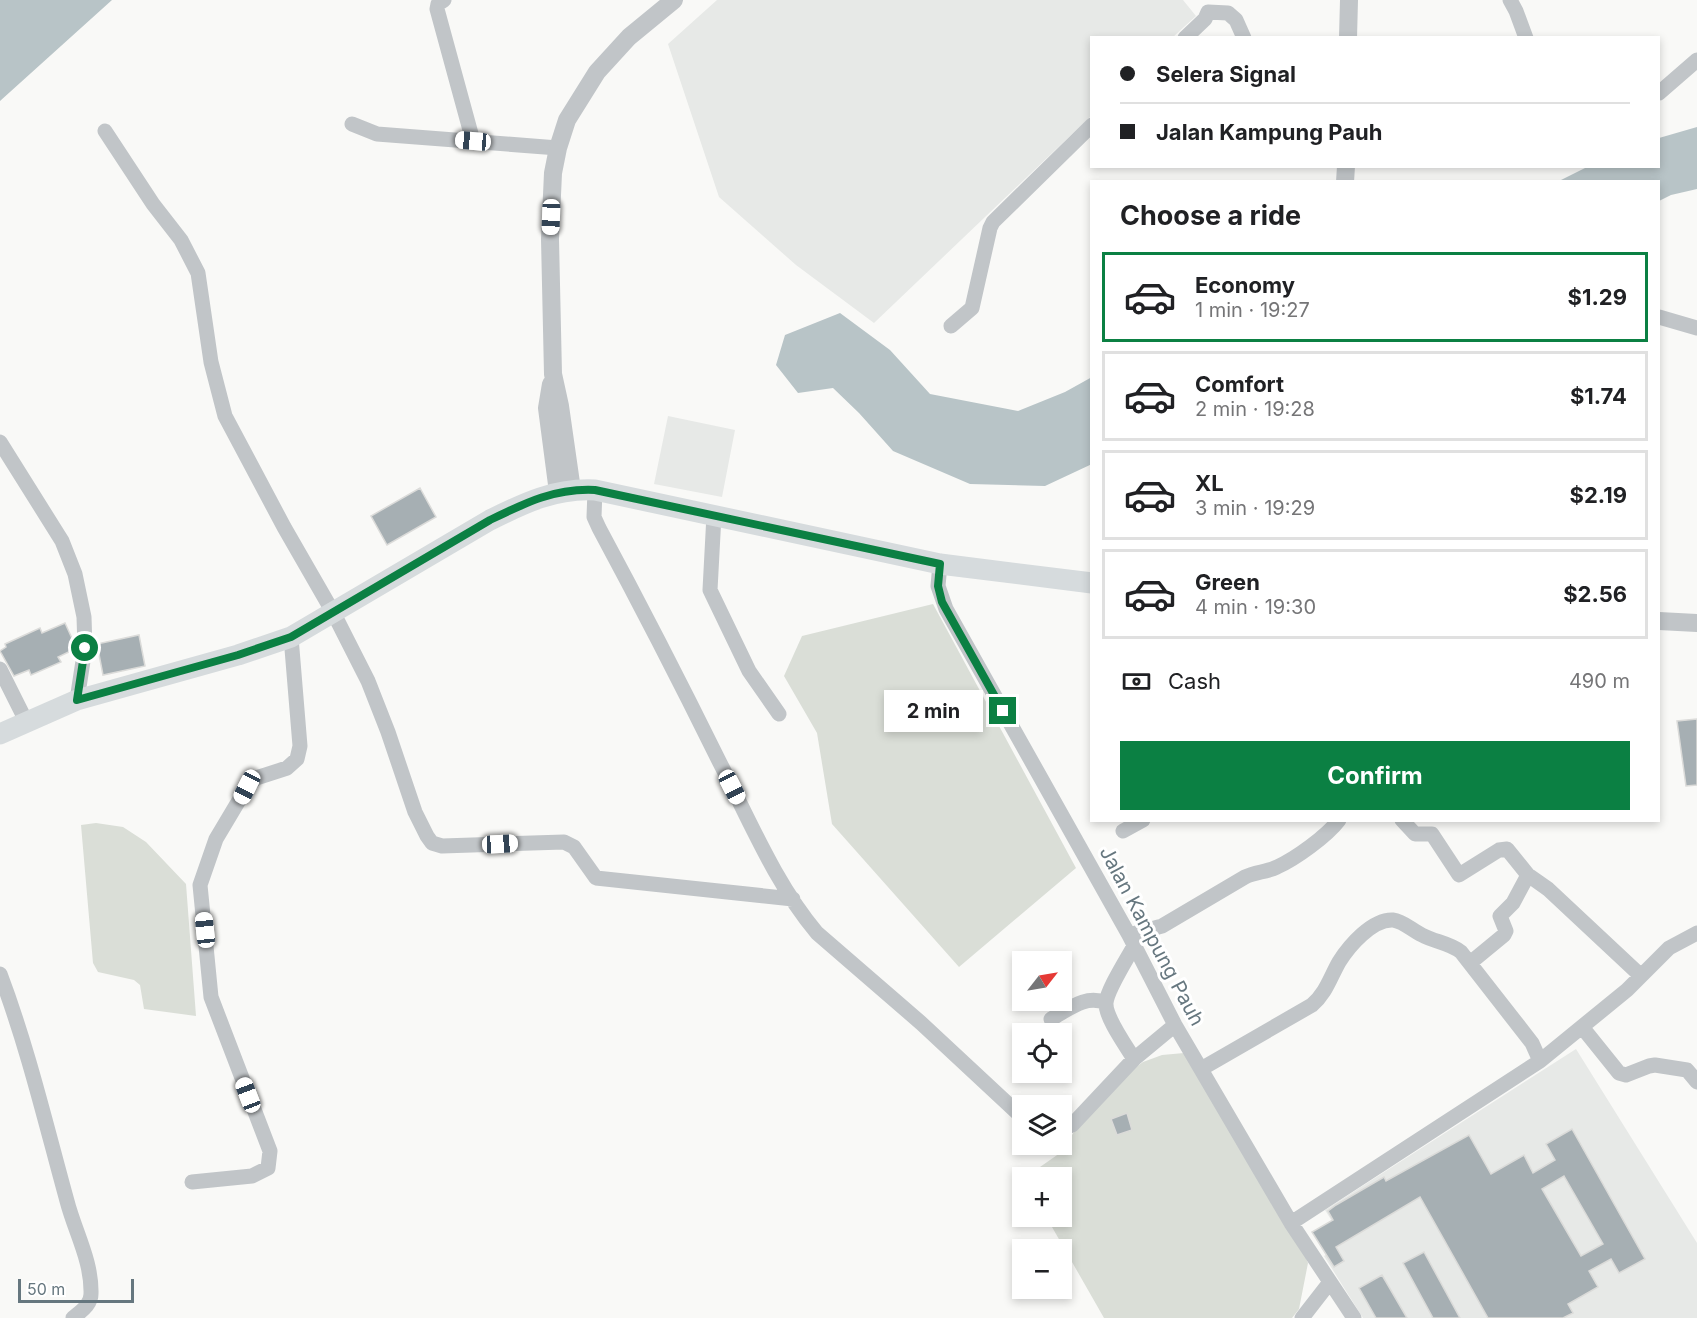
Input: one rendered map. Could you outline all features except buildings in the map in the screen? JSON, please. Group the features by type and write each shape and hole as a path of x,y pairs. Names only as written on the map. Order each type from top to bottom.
{"main road":[{"path":"0,734 77,700 238,655 291,637 334,614 490,520 523,504 565,491 595,490 940,564 1090,583"}],"street":[{"path":"444,0 437,5 437,9 473,141"},
{"path":"565,491 560,406 553,374 550,239 553,173 558,148 567,120 597,72 629,37 674,0"},
{"path":"1348,36 1349,0"},
{"path":"1510,0 1525,36"},
{"path":"1187,36 1205,19 1205,6 1228,13 1236,20 1244,36"},
{"path":"1660,92 1697,60"},
{"path":"352,124 377,134 558,148"},
{"path":"951,326 972,308 993,222 1090,127"},
{"path":"105,131 153,204 181,240 198,273 211,362 225,416 284,527 334,614 368,681 415,812 432,843 442,846 564,842 574,847 596,878 793,899"},
{"path":"1660,316 1697,328"},
{"path":"0,442 62,541 75,574 84,617 85,648 77,700"},
{"path":"595,490 594,517 599,528 777,874 793,899 818,933 921,1023 1012,1108"},
{"path":"714,515 710,590 749,671 779,714"},
{"name":"Jalan Kampung Pauh","path":"940,564 938,586 942,602 1131,940 1175,1025 1291,1223 1354,1318"},
{"path":"1660,621 1697,623"},
{"path":"192,1182 252,1176 268,1168 270,1151 211,997 200,885 216,839 247,787 256,778 287,768 297,759 300,746 291,637"},
{"path":"0,669 26,721"},
{"path":"1123,831 1139,822"},
{"path":"1134,1059 1108,1013 1106,1003 1131,940 1162,926 1245,877 1275,868 1326,834 1337,822"},
{"path":"1404,822 1415,834 1432,834 1459,875 1505,848 1528,875 1548,889 1640,975"},
{"path":"1470,963 1506,931 1500,916 1513,903 1528,875"},
{"path":"1201,1069 1312,1005 1326,990 1346,952 1378,924 1385,921 1398,921 1423,936 1455,947 1532,1043 1540,1061"},
{"path":"1291,1223 1540,1061 1627,990 1669,948 1697,933"},
{"path":"0,974 22,1036 68,1206 87,1262 90,1299 84,1310 73,1318"},
{"path":"1051,1019 1089,1000 1097,999 1106,1003"},
{"path":"1072,1125 1134,1059 1175,1025"},
{"path":"1582,1027 1619,1073 1626,1075 1655,1065 1687,1070 1697,1082"},
{"path":"1302,1318 1330,1282"}],"shaded area":[{"path":"0,0 112,0 0,101"},
{"path":"717,0 1183,0 1196,16 1174,36 1090,36 1090,117 874,323 796,265 719,197 668,44"},
{"path":"1697,127 1697,189 1671,195 1660,200 1660,180 1561,180 1585,168 1660,168 1660,138"},
{"path":"840,313 890,350 930,394 1018,411 1065,392 1090,378 1090,465 1045,486 970,484 893,451 833,388 798,393 776,365 785,335"},
{"path":"668,416 735,430 722,497 654,484"},
{"path":"933,604 1076,868 959,967 832,824 817,733 784,676 802,636"},
{"path":"96,823 123,827 146,842 186,884 196,1016 144,1009 140,985 134,980 98,972 93,963 81,825"},
{"path":"1576,1049 1697,1243 1697,1318 1363,1318 1324,1256 1345,1242 1325,1210"},
{"path":"1184,1053 1301,1245 1308,1263 1299,1309 1292,1318 1104,1318 1072,1262 1072,1239 1059,1239 1052,1227 1072,1227 1072,1167 1040,1167 1057,1155 1072,1155 1072,1135 1078,1126 1129,1072 1143,1062 1162,1055"}],"route":[{"path":"85,648 77,700 238,655 291,637 334,614 490,520 523,504 558,492 595,490 940,564 938,586 942,602 1003,711"}]}
